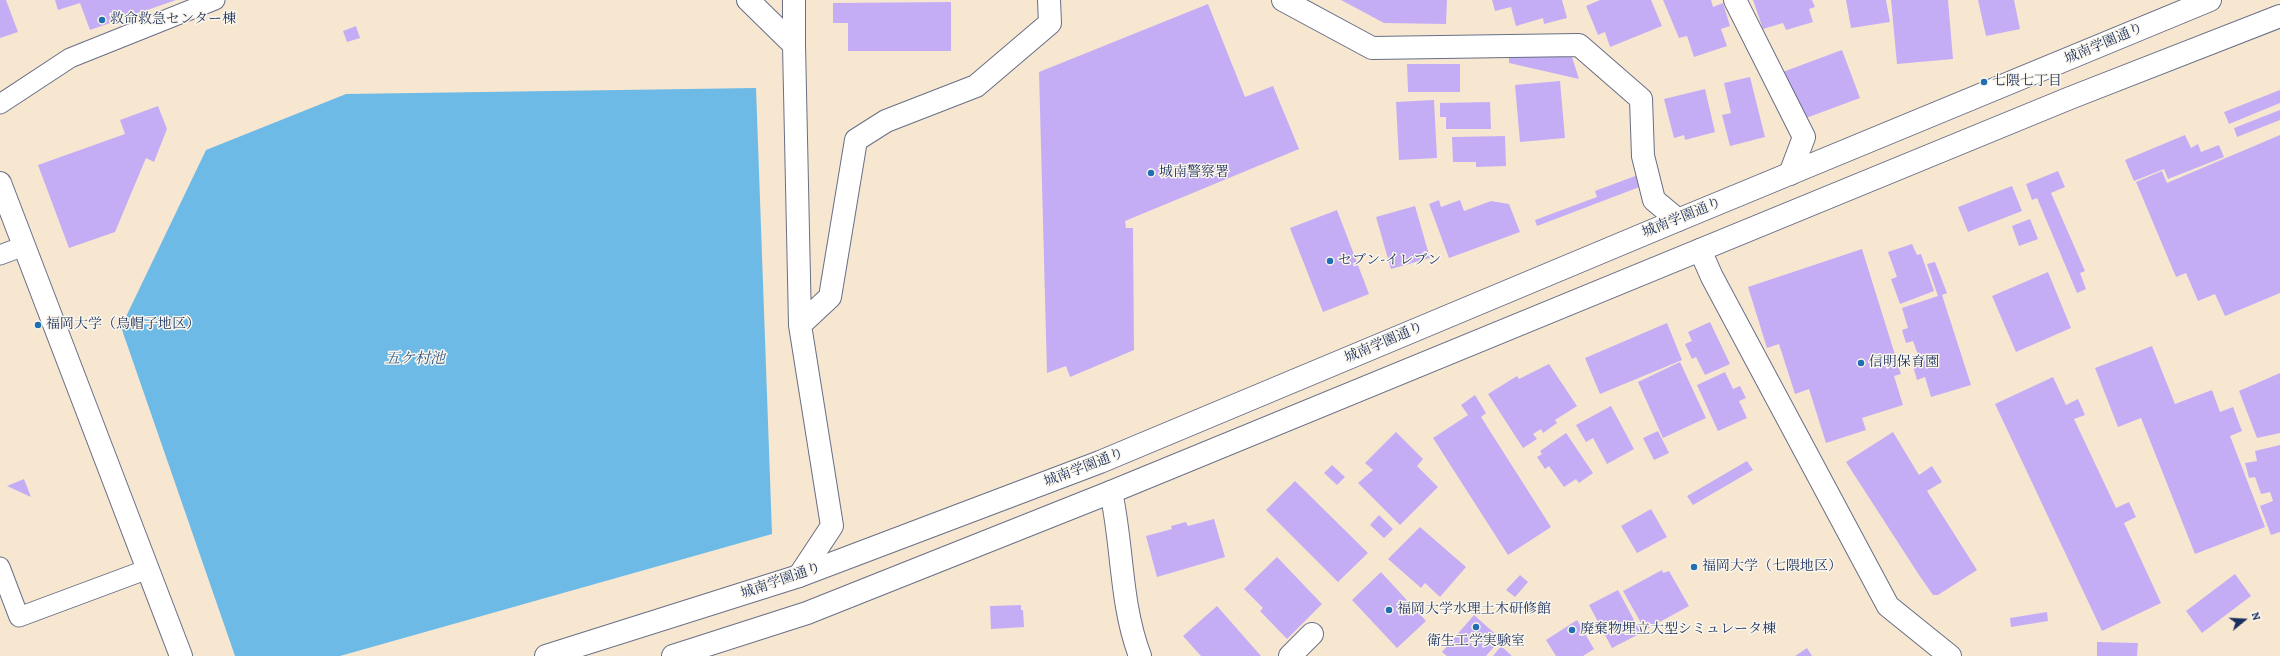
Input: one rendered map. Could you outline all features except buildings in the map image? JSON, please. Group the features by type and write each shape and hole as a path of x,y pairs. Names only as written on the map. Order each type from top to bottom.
{"street":[{"path":"748,0 794,45"},
{"path":"794,0 800,325 832,526 798,576"},
{"path":"800,325 830,297 856,140 886,121 976,86 1050,23 1049,0"},
{"path":"1282,0 1372,48 1579,45 1641,99 1643,156 1654,200 1678,220"},
{"path":"1735,0 1804,137 1790,174"},
{"name":"城南学園通り","path":"546,656 798,576 1108,459 1678,220 2210,0"},
{"path":"673,656 807,613 1111,492 2070,98 2280,16"},
{"path":"0,182 181,656"},
{"path":"1700,250 1716,284 1888,606 1950,656"},
{"path":"1111,492 1116,516 1131,632 1140,656"},
{"path":"1290,656 1312,634"}],"lane":[{"path":"0,104 70,58 215,0"},
{"path":"0,256 24,246"},
{"path":"0,567 19,617 148,569"}],"water":[{"name":"五ケ村池","path":"756,88 772,534 340,656 235,656 121,327 206,150 346,94"}],"place":[{"name":"救命救急センター棟","path":"102,20"},
{"name":"七隈七丁目","path":"1984,82"},
{"name":"城南警察署","path":"1151,173"},
{"name":"セブン-イレブン","path":"1330,261"},
{"name":"福岡大学（烏帽子地区）","path":"38,325"},
{"name":"信明保育園","path":"1861,363"},
{"name":"福岡大学（七隈地区）","path":"1694,567"},
{"name":"福岡大学水理土木研修館","path":"1389,610"},
{"name":"衛生工学実験室","path":"1476,627"},
{"name":"廃棄物埋立大型シミュレータ棟","path":"1572,630"}]}
